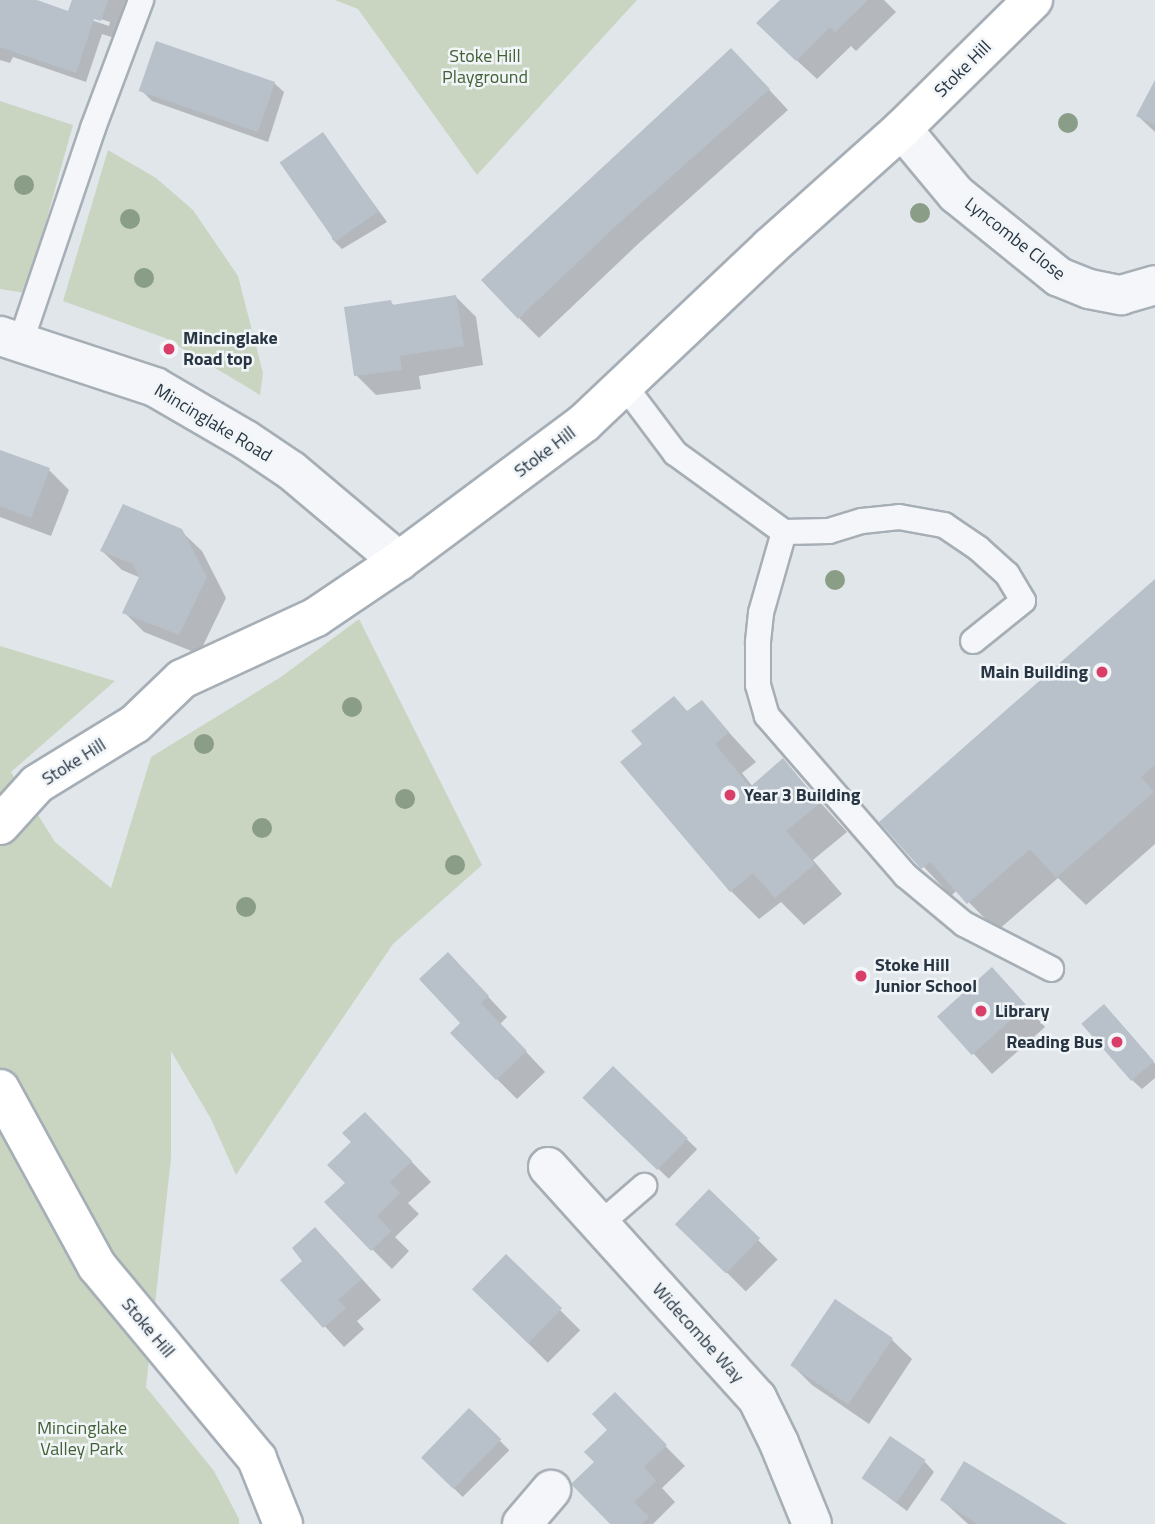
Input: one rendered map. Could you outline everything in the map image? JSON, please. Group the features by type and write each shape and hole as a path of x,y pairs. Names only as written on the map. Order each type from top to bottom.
{"street":[{"name":"Stoke Hill","path":"0,825 37,784 135,724 182,679 316,617 399,561 584,423 770,247 902,129 1033,0"},
{"name":"Lyncombe Close","path":"902,129 956,194 1059,277 1089,289 1121,295 1155,285"},
{"name":"Mincinglake Road","path":"10,339 155,387 292,471 399,561"},
{"name":"Stoke Hill","path":"0,1089 97,1266 257,1459 283,1524"},
{"name":"Widecombe Way","path":"548,1167 757,1398 779,1443 812,1524"},
{"path":"522,1524 551,1490"}],"lane":[{"path":"10,339 141,0"},
{"path":"625,385 675,453 784,533 829,531 862,521 898,517 944,526 978,548 1007,574 1023,601 973,641"},
{"path":"784,533 761,613 758,643 758,685 767,716 905,875 964,924 1051,968"},
{"path":"600,1225 644,1186"}],"green space":[{"name":"Stoke Hill Playground","path":"335,0 637,0 477,175 358,9"},
{"path":"0,101 73,125 26,293 0,289"},
{"path":"108,150 156,178 193,210 238,276 263,373 260,395 165,338 63,301"},
{"name":"Mincinglake Valley Park","path":"359,619 482,865 393,944 236,1175 211,1119 171,1051 171,1158 146,1387 214,1471 239,1519 239,1524 0,1524 0,646 115,681 11,772 55,842 111,888 151,757 281,677"}],"building":[{"path":"0,0 37,0 68,11 72,0 108,0 101,21 94,19 76,73 0,47"},
{"path":"780,0 868,0 835,32 830,27 796,61 756,23"},
{"path":"156,41 275,82 258,132 139,91"},
{"path":"731,48 770,89 618,224 518,319 481,280"},
{"path":"1155,80 1155,125 1136,116"},
{"path":"323,132 379,211 335,242 280,162"},
{"path":"456,295 464,346 400,356 402,370 354,376 344,307 391,300 392,305"},
{"path":"0,450 50,468 31,518 0,506"},
{"path":"123,504 182,529 207,577 179,635 122,613 139,577 133,564 100,551"},
{"name":"Main Building","path":"1155,579 1155,765 1141,777 1154,792 1056,878 1030,849 967,904 930,862 921,869 879,822"},
{"name":"Year 3 Building","path":"674,696 687,711 702,700 729,732 715,744 750,787 783,758 820,803 786,831 815,864 775,898 753,873 730,892 620,762 642,744 631,731"},
{"path":"448,952 489,996 481,1003 527,1051 496,1080 450,1033 460,1023 419,979"},
{"name":"Library","path":"992,967 1027,1006 972,1055 937,1017"},
{"name":"Reading Bus","path":"1104,1004 1154,1061 1131,1081 1081,1024"},
{"path":"613,1066 688,1138 657,1170 582,1098"},
{"path":"365,1112 412,1161 390,1182 400,1193 377,1216 391,1231 371,1251 324,1202 345,1183 327,1165 351,1142 342,1133"},
{"path":"709,1189 760,1238 726,1274 675,1224"},
{"path":"315,1227 362,1279 338,1300 346,1308 323,1328 280,1280 302,1261 292,1248"},
{"path":"506,1254 562,1308 528,1343 472,1289"},
{"path":"835,1299 893,1338 848,1404 790,1365"},
{"path":"615,1392 667,1445 644,1467 656,1481 634,1502 649,1517 642,1524 610,1524 571,1484 594,1462 584,1452 607,1430 592,1414"},
{"path":"469,1408 501,1439 453,1489 421,1458"},
{"path":"890,1436 926,1460 897,1502 861,1478"},
{"path":"964,1461 1067,1524 977,1524 940,1500"}],"place":[{"name":"Mincinglake Road top","path":"169,349"},
{"name":"Main Building","path":"1102,672"},
{"name":"Year 3 Building","path":"730,795"},
{"name":"Stoke Hill Junior School","path":"861,976"},
{"name":"Library","path":"981,1011"},
{"name":"Reading Bus","path":"1117,1042"}]}
